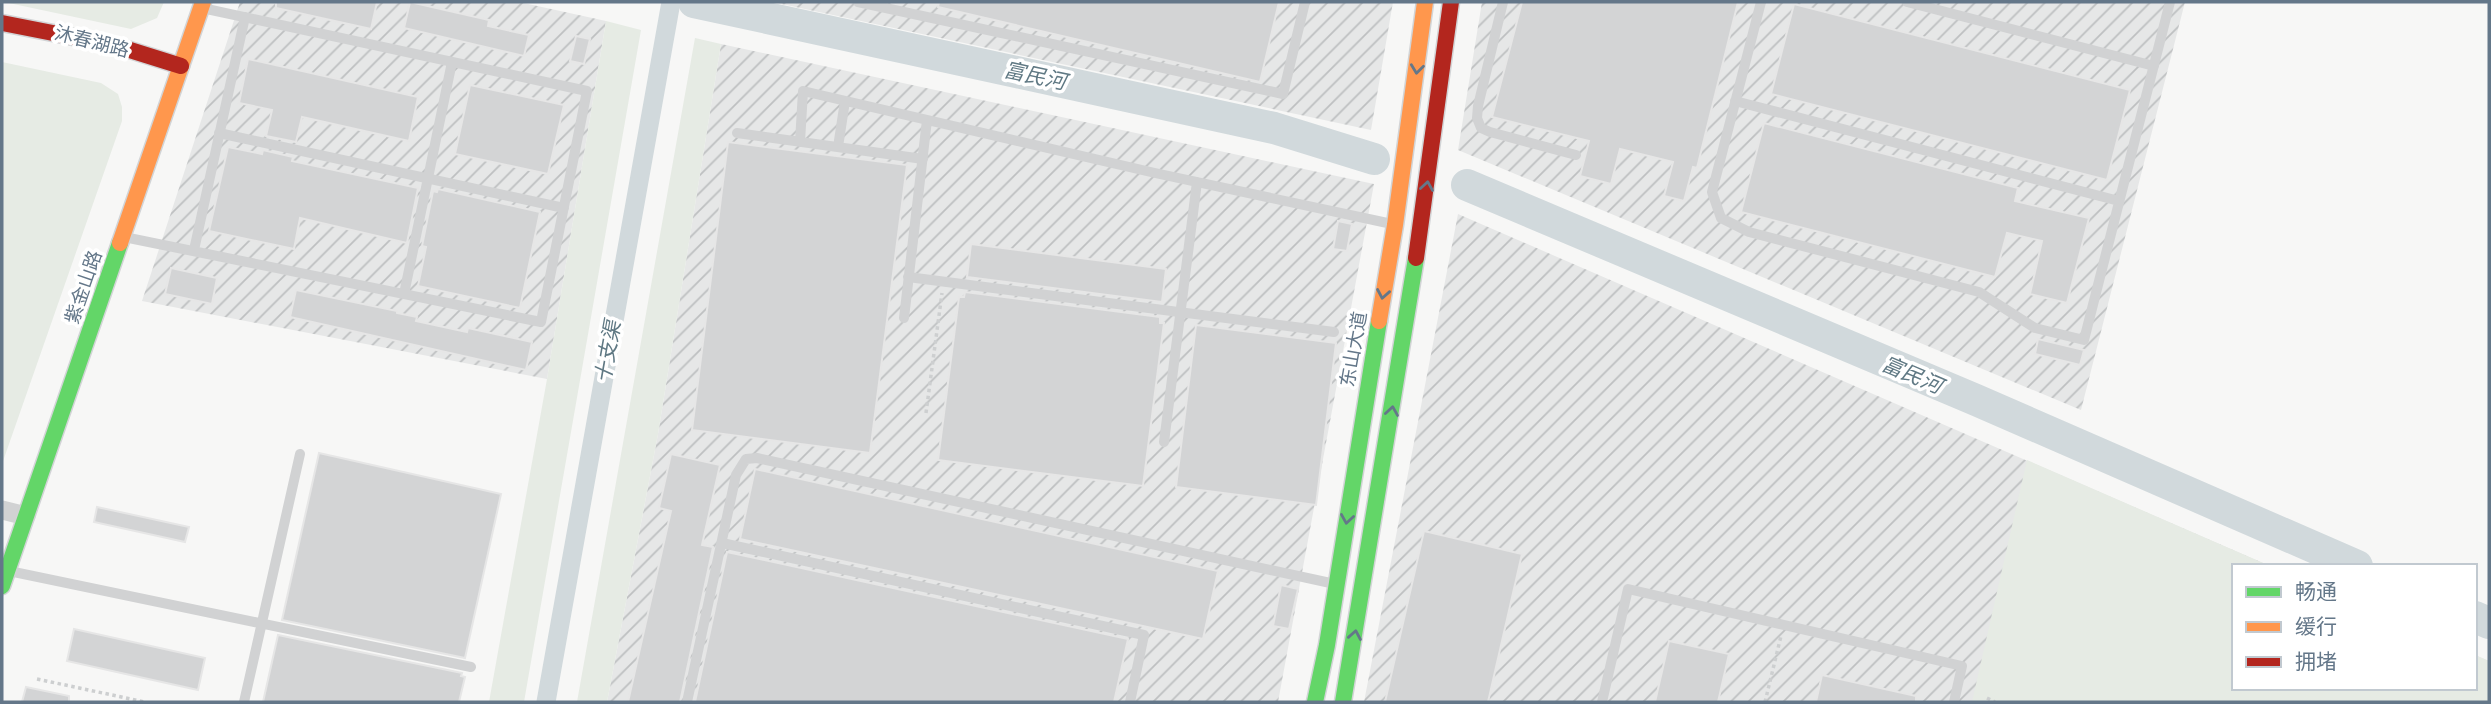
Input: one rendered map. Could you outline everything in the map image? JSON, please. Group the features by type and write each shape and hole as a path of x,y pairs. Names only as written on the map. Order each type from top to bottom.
{"main road":[{"name":"东山大道","path":"1315,702 1337,585 1395,225 1425,2"},
{"path":"1343,702 1420,229 1451,2"},
{"name":"紫金山路","path":"4,578 202,5"},
{"name":"沐春湖路","path":"2,23 114,46 179,71"}],"street":[{"name":"沐春湖路","path":"2,34 179,71"},
{"path":"2,510 24,522"},
{"path":"2,522 24,522"}],"lane":[{"path":"858,2 1283,94 1305,2"},
{"path":"1503,2 1478,106 1481,128 1576,155"},
{"path":"1761,2 1712,192 1721,218 1749,232 1979,292 2035,328 2084,340 2171,2"},
{"path":"1906,2 2154,66"},
{"path":"122,237 541,322 587,91 244,17 202,5"},
{"path":"194,250 244,17"},
{"path":"404,294 452,62"},
{"path":"800,142 803,92 1197,182 1420,229"},
{"path":"1735,101 2119,201"},
{"path":"838,147 845,102"},
{"path":"904,318 927,120"},
{"path":"219,133 564,208"},
{"path":"737,133 923,159"},
{"path":"1164,442 1197,182"},
{"path":"908,277 1334,332"},
{"path":"244,702 300,454"},
{"path":"687,702 736,475 746,459 757,458 1363,590"},
{"path":"722,543 1144,635 1130,702"},
{"path":"4,578 262,624 471,667"},
{"path":"1602,702 1628,589 1962,666 1954,702"}],"path":[{"path":"926,413 944,282"},
{"path":"1765,702 1784,625"},
{"path":"37,679 145,702"},
{"path":"1987,698 1995,702"}],"shaded area":[{"path":"4,2 164,2 157,18 131,29"},
{"path":"240,2 519,2 606,21 547,379 142,301"},
{"path":"772,2 1393,2 1371,130"},
{"path":"1482,2 2185,2 2081,410 1458,150"},
{"path":"606,21 641,30 524,702 489,702 547,379"},
{"path":"695,38 721,44 658,434 607,702 577,702"},
{"path":"721,44 1374,184 1278,702 607,702 658,434"},
{"path":"2,62 101,83 118,94 122,121 2,464"},
{"path":"1458,214 2265,564 2232,564 2232,690 2477,690 2477,656 2489,661 2489,702 1364,702"},
{"path":"2027,460 2265,564 2232,564 2232,690 2477,690 2477,656 2489,661 2489,702 1972,702"}],"building":[{"path":"276,2 377,2 371,29 276,8"},
{"path":"410,2 489,20 488,26 529,35 524,56 404,28"},
{"path":"939,2 1279,2 1260,82 938,7"},
{"path":"1522,2 1738,2 1697,168 1693,167 1684,201 1664,196 1673,162 1620,149 1611,184 1580,176 1589,141 1492,117"},
{"path":"1794,4 2130,90 2107,180 1771,94"},
{"path":"576,36 590,39 584,64 570,61"},
{"path":"248,59 418,97 409,141 302,117 296,142 266,136 272,110 239,103"},
{"path":"470,85 564,105 548,174 455,154"},
{"path":"1764,123 2018,188 2015,201 2089,218 2067,303 2030,294 2042,241 2007,233 1995,277 1741,212"},
{"path":"728,142 907,165 870,453 692,430"},
{"path":"228,147 262,154 263,150 293,157 292,161 418,188 407,243 300,218 294,249 209,231"},
{"path":"438,189 540,212 520,308 418,286 426,247 422,246 433,191 437,192"},
{"path":"1338,221 1352,224 1347,251 1333,249"},
{"path":"971,244 1166,269 1162,302 967,277"},
{"path":"171,268 217,278 212,304 165,294"},
{"path":"296,290 397,311 417,317 416,321 467,332 468,328 532,342 526,370 290,317"},
{"path":"965,292 1160,317 1160,323 1164,323 1143,486 938,460 959,297 964,297"},
{"path":"1196,325 1336,343 1316,505 1176,487"},
{"path":"2038,339 2084,350 2080,365 2035,354"},
{"path":"319,453 501,494 465,658 282,620"},
{"path":"671,454 720,465 702,545 713,547 680,702 628,702 671,511 659,508"},
{"path":"755,469 1218,571 1203,639 740,539"},
{"path":"97,507 189,527 185,542 94,522"},
{"path":"1424,531 1522,554 1488,702 1385,702"},
{"path":"727,552 1128,639 1114,702 695,702"},
{"path":"1281,585 1298,589 1289,629 1273,626"},
{"path":"74,629 205,658 198,690 67,661"},
{"path":"278,635 462,673 461,676 465,677 459,702 263,702"},
{"path":"1669,641 1729,654 1718,702 1655,702"},
{"path":"1822,675 1916,696 1916,702 1816,702"},
{"path":"26,687 69,696 69,702 22,702"}],"waterway":[{"name":"十支渠","path":"546,702 671,2"},
{"name":"富民河","path":"694,2 1274,128 1374,159"},
{"name":"富民河","path":"1467,185 1976,400 2352,564"},
{"name":"富民河","path":"2477,618 2489,623"}],"traffic: fast":[{"path":"2,586 120,243"},
{"path":"1343,702 1416,258"},
{"path":"1315,702 1327,645 1379,321"}],"traffic: slow":[{"path":"120,243 203,2"},
{"path":"1379,321 1395,225 1425,2"}],"traffic: jam":[{"path":"1416,258 1451,2"},
{"path":"2,23 114,45 181,66"}]}
